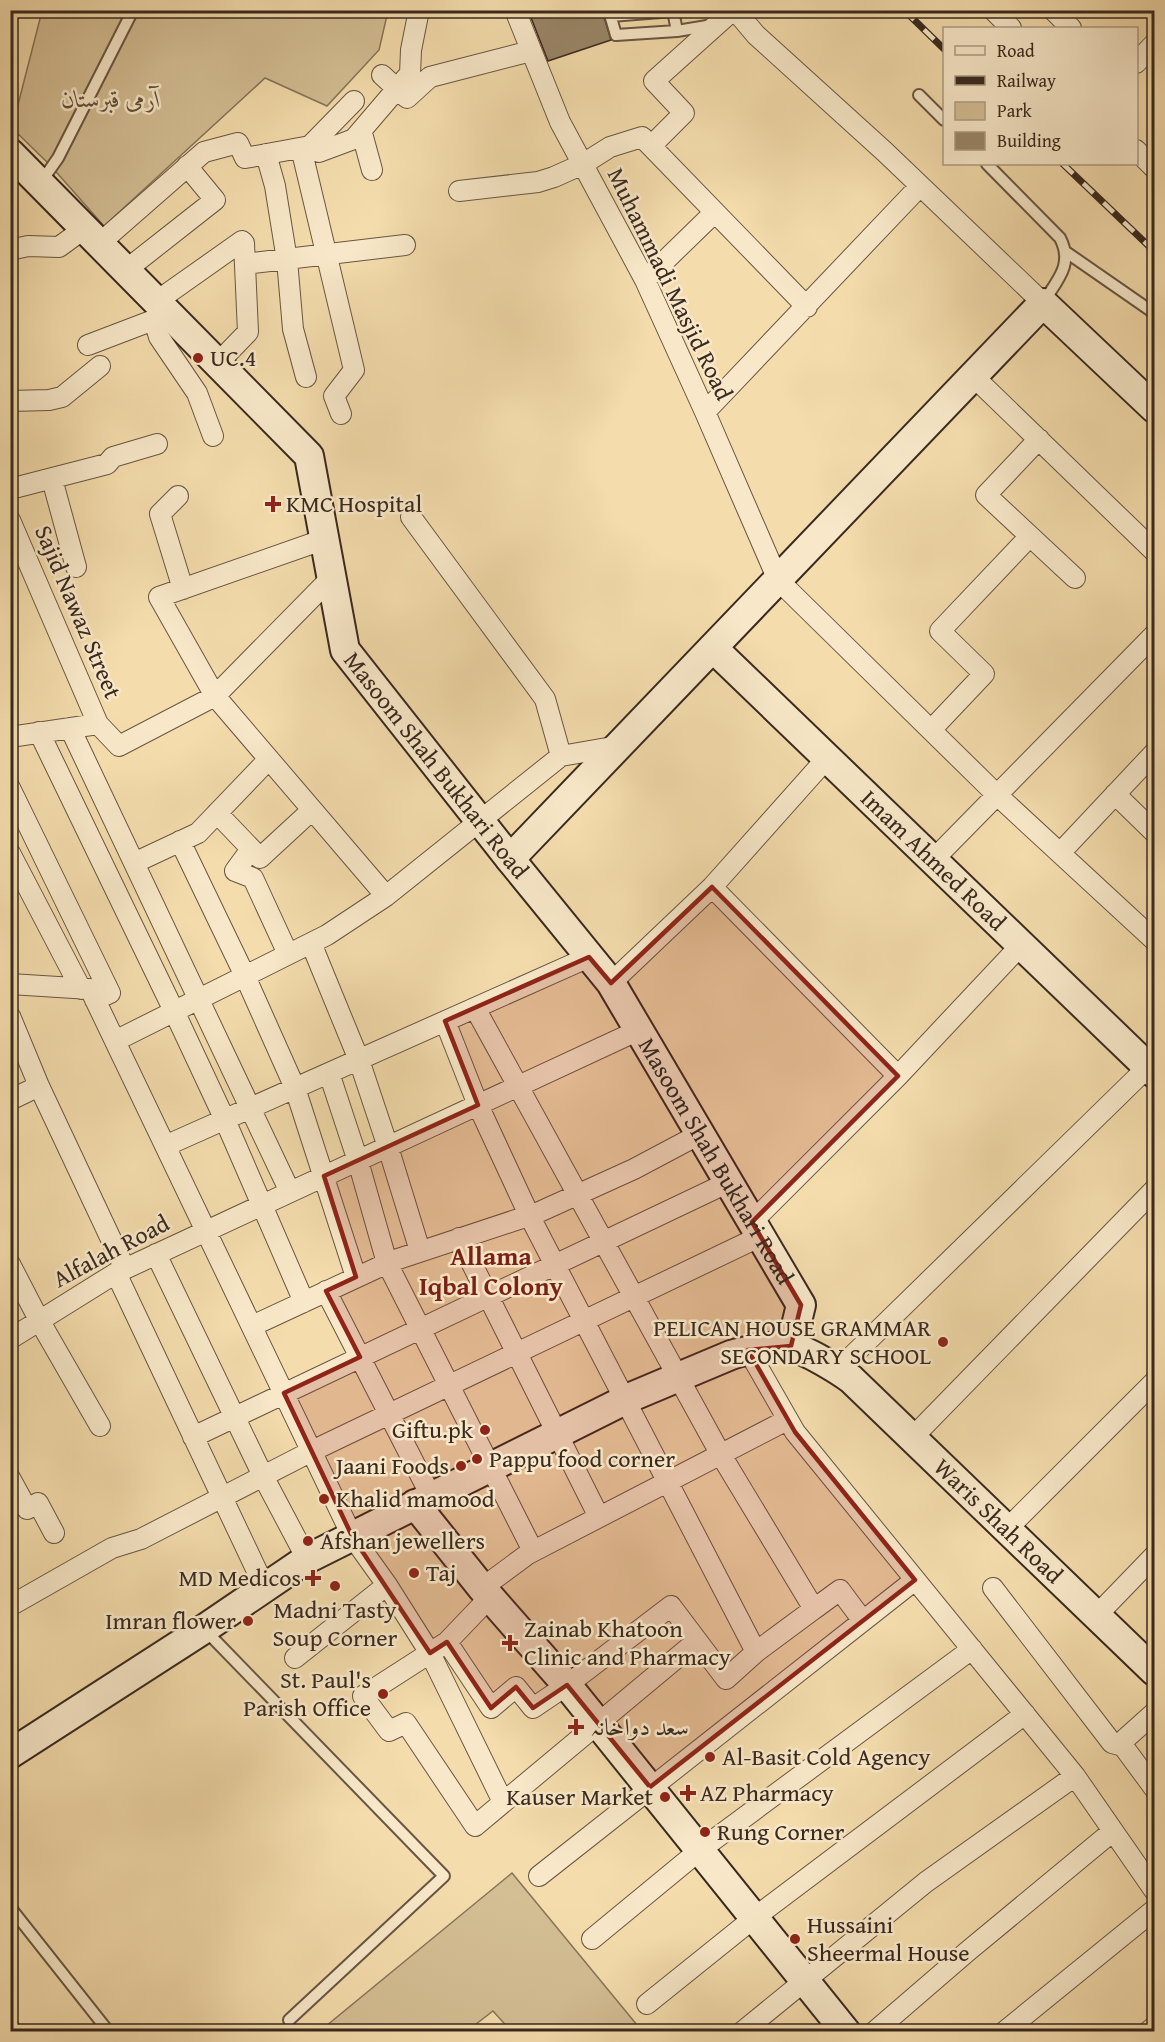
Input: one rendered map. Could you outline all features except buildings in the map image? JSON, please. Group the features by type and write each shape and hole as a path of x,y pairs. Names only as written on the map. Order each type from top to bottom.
{"street":[{"path":"354,139 410,74 411,50 419,10"},
{"name":"Muhammadi Masjid Road","path":"515,10 560,122 645,280 778,580"},
{"path":"651,146 684,113 654,81 734,10 756,35 1155,408"},
{"path":"993,10 1010,27"},
{"path":"1053,10 1070,27"},
{"path":"1138,62 1155,44"},
{"path":"382,75 407,98 430,77 531,51"},
{"path":"306,147 354,101"},
{"path":"10,250 28,246 59,247 92,236 204,152 238,143 245,158 306,147 319,152 363,137 372,170"},
{"path":"459,191 538,182 583,164 610,147 642,137 807,307"},
{"path":"306,147 327,255 354,370 334,396 341,414"},
{"path":"1138,151 1155,168"},
{"name":"Masoom Shah Bukhari Road","path":"10,153 126,270 160,312 218,363 309,456 345,650 611,983 801,1305 791,1346"},
{"path":"266,154 275,186 287,260 293,329 306,376"},
{"path":"126,270 215,200 187,166"},
{"path":"705,412 920,186"},
{"path":"645,280 714,213"},
{"path":"88,345 160,312 242,242 244,243 248,332 218,363"},
{"path":"245,264 405,245"},
{"path":"510,859 1043,303"},
{"path":"160,312 159,337 196,393 213,436"},
{"path":"10,401 49,400 62,397 100,366"},
{"path":"973,376 1155,551"},
{"path":"1039,439 986,495 1075,578"},
{"path":"10,489 107,464 113,457 157,444"},
{"path":"52,479 76,567"},
{"path":"178,496 160,514 183,589"},
{"path":"411,516 545,699 561,756"},
{"name":"Sajid Nawaz Street","path":"10,520 98,724"},
{"path":"931,730 984,674 940,631 1030,536"},
{"path":"325,539 159,597 215,696 386,896"},
{"path":"10,737 98,724 119,746 215,696 332,577"},
{"path":"778,580 997,795 1155,940"},
{"path":"933,860 1155,635"},
{"name":"Imam Ahmed Road","path":"713,648 1021,945 1153,1067"},
{"path":"70,728 290,1192"},
{"path":"39,732 225,1120 304,1302"},
{"path":"115,1041 327,935 386,896 561,756 618,746"},
{"path":"1060,853 1155,753"},
{"path":"611,983 712,887 827,758"},
{"path":"134,863 198,833 269,759"},
{"path":"10,788 110,993 88,994 10,984"},
{"path":"1115,795 1155,832"},
{"path":"217,813 260,858 312,810"},
{"path":"180,841 295,1088 356,1277"},
{"path":"251,849 236,871 253,878 288,954"},
{"path":"10,853 115,1041 352,1536 387,1585 430,1653 503,1802"},
{"path":"712,887 898,1076"},
{"path":"311,943 359,1060 420,1251"},
{"path":"10,1606 112,1548 141,1539 312,1451 633,1298 757,1229 1021,945"},
{"path":"165,1146 590,957"},
{"path":"475,1008 721,1455 814,1609"},
{"path":"10,1016 194,1437 265,1588"},
{"path":"445,1021 478,1105 529,1215 756,1652"},
{"name":"Alfalah Road","path":"10,1339 120,1271 639,1030"},
{"path":"841,1371 848,1360 1153,1067"},
{"path":"329,1073 358,1161 387,1263 533,1551"},
{"path":"10,1100 39,1086"},
{"path":"252,1326 387,1263 529,1215 634,1169 700,1134"},
{"path":"194,1437 729,1182"},
{"path":"912,1438 1155,1190"},
{"path":"459,1238 599,1517"},
{"path":"156,1254 263,1476 307,1559"},
{"path":"10,1264 39,1320 100,1426"},
{"path":"326,1291 389,1414 423,1500 486,1592 567,1685 846,2031"},
{"path":"10,1754 204,1629 307,1559 625,1400 731,1355 748,1350 791,1346"},
{"name":"Waris Shah Road","path":"791,1346 841,1371 1155,1671"},
{"path":"748,1350 795,1432 1075,1776 1155,1890"},
{"path":"1007,1529 1155,1382"},
{"path":"697,1641 475,1826 406,1723 389,1731 363,1696 447,1642 486,1592 533,1551 788,1419"},
{"path":"10,1478 27,1509 38,1503 54,1533"},
{"path":"1097,1615 1155,1556"},
{"path":"539,1876 915,1580"},
{"path":"294,1658 387,1585"},
{"path":"993,1588 1112,1743 1123,1746 1155,1788"},
{"path":"447,1642 491,1708 516,1687 533,1708 567,1685 671,1605 726,1679 756,1652 840,1590 863,1621"},
{"path":"592,1939 700,1850 972,1649"},
{"path":"1123,1746 1125,1739 1155,1713"},
{"path":"647,2004 754,1918 1025,1714"},
{"path":"742,2031 926,1882 1075,1776"},
{"path":"874,2031 1113,1831"},
{"path":"1004,2031 1155,1910"},
{"path":"1148,2031 1155,2027"}],"lane":[{"path":"40,183 58,158 133,10"},
{"path":"677,31 673,11 610,13 616,35 677,31 718,24"},
{"path":"919,95 943,118"},
{"path":"988,165 1060,238 1066,252 1066,264 1043,303"},
{"path":"1066,252 1155,313"},
{"path":"204,1629 444,1876 289,2020"},
{"path":"10,1907 109,2031"}],"highlighted area":[{"path":"712,887 898,1076 752,1222 801,1305 791,1346 748,1350 795,1432 915,1580 650,1787 567,1685 533,1708 516,1687 491,1708 447,1642 430,1653 352,1536 284,1393 360,1357 326,1291 356,1277 324,1176 478,1105 445,1021 589,957 611,983"}],"green space":[{"name":"آرمی قبرستان","path":"42,11 388,11 379,50 327,106 265,78 104,226 50,165 12,128"},
{"path":"512,1873 642,2031 511,2031 493,2011 467,2031 320,2031"}],"railway":[{"path":"904,10 943,48"},
{"path":"1064,165 1154,251"}],"place":[{"name":"UC.4","path":"198,358"},
{"name":"KMC Hospital","path":"273,504"},
{"name":"PELICAN HOUSE GRAMMAR SECONDARY SCHOOL","path":"943,1342"},
{"name":"Giftu.pk","path":"485,1430"},
{"name":"Pappu food corner","path":"477,1459"},
{"name":"Jaani Foods","path":"461,1466"},
{"name":"Khalid mamood","path":"324,1499"},
{"name":"Afshan jewellers","path":"308,1541"},
{"name":"Taj","path":"414,1573"},
{"name":"MD Medicos","path":"313,1578"},
{"name":"Madni Tasty Soup Corner","path":"335,1586"},
{"name":"Imran flower","path":"248,1621"},
{"name":"Zainab Khatoon Clinic and Pharmacy","path":"510,1643"},
{"name":"St. Paul's Parish Office","path":"383,1694"},
{"name":"سعد دواخانہ","path":"576,1727"},
{"name":"Al-Basit Cold Agency","path":"710,1757"},
{"name":"AZ Pharmacy","path":"688,1793"},
{"name":"Kauser Market","path":"665,1797"},
{"name":"Rung Corner","path":"705,1832"},
{"name":"Hussaini Sheermal House","path":"795,1939"}],"district":[{"name":"Allama Iqbal Colony","path":"491,1271"}]}
